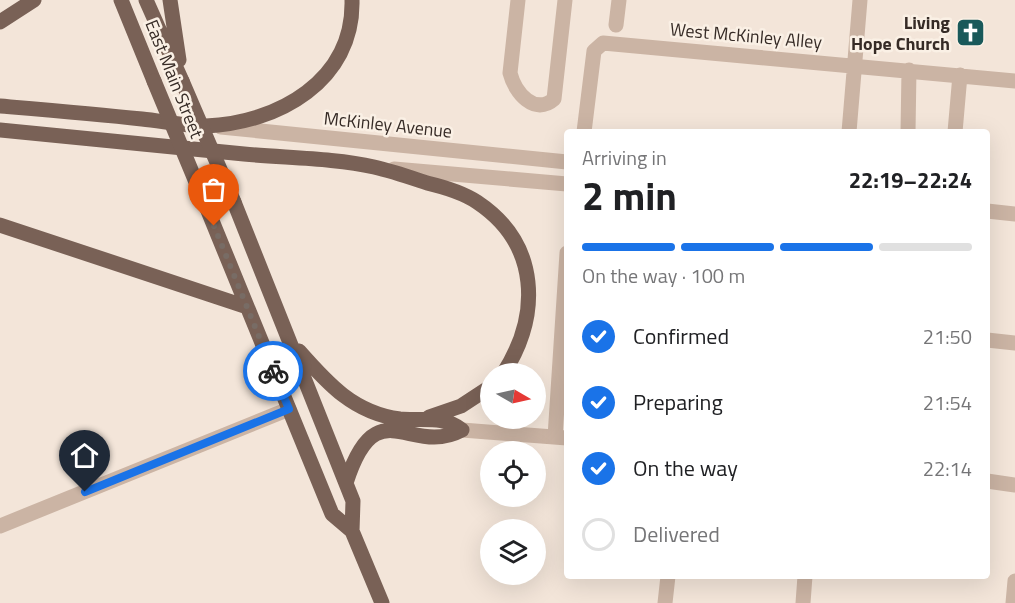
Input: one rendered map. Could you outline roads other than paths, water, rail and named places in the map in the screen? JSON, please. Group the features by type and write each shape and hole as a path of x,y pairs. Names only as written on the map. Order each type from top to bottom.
{"main road":[{"path":"0,22 34,0"},
{"name":"East Main Street","path":"121,0 332,514 352,531"},
{"name":"East Main Street","path":"146,0 234,202 354,501 352,531 382,603"},
{"path":"170,0 182,81"},
{"path":"0,106 206,126 256,117 292,104 309,93 335,66 349,31 352,0"},
{"path":"0,130 373,167 455,191 477,202 500,221 516,244 526,270 530,297 527,324 522,340 509,363"},
{"path":"0,225 247,307"},
{"path":"291,342 331,388 362,408 400,419 452,422 462,430 449,437 380,430 367,440 355,456 346,483"},
{"path":"420,419 461,406 480,394"}],"street":[{"path":"518,0 510,74 513,84 526,101 538,106 548,104 555,99 565,0"},
{"path":"616,25 619,0"},
{"path":"849,129 860,0"},
{"name":"West McKinley Alley","path":"584,129 589,75 594,51 603,43 1015,81"},
{"path":"908,129 909,70"},
{"path":"955,129 960,75"},
{"name":"McKinley Avenue","path":"206,126 564,162"},
{"path":"373,167 564,184"},
{"path":"990,211 1015,214"},
{"path":"462,430 561,438 564,333"},
{"path":"990,340 1015,343"},
{"path":"0,526 289,409"},
{"path":"990,482 1015,484"},
{"path":"665,603 668,579"},
{"path":"803,603 805,579"},
{"path":"1013,603 1015,581"}],"place":[{"name":"Living Hope Church","path":"971,33"}]}
